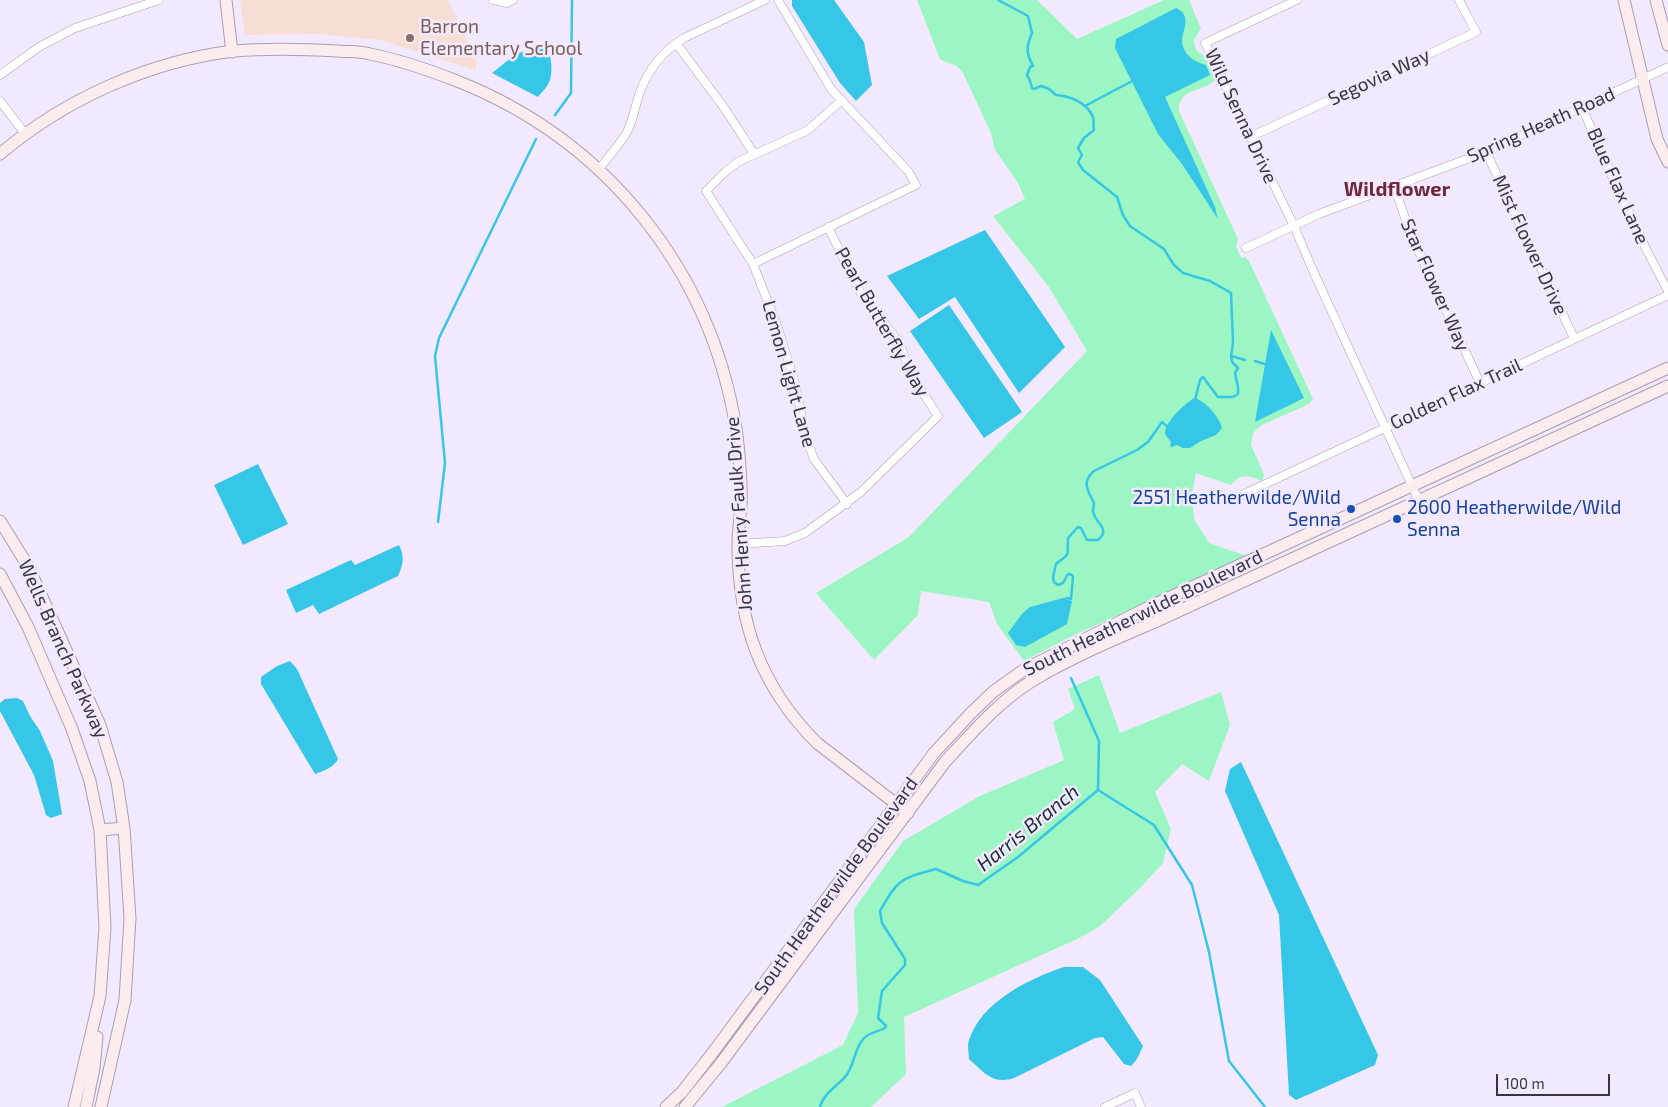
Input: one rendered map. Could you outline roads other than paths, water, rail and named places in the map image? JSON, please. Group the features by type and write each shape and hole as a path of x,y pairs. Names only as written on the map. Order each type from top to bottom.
{"main road":[{"path":"226,0 232,52"},
{"path":"1624,0 1658,139 1668,162"},
{"path":"1656,0 1668,46"},
{"name":"John Henry Faulk Drive","path":"0,154 55,114 108,86 169,64 232,52 256,50 321,50 367,53 428,70 481,90 522,112 563,140 599,169 631,201 662,241 703,313 721,361 736,429 741,501 738,544 742,601 751,638 761,667 782,703 817,743 908,813"},
{"name":"South Heatherwilde Boulevard","path":"666,1107 682,1092 711,1055 934,753 994,691 1025,669 1151,606 1668,368"},
{"name":"South Heatherwilde Boulevard","path":"685,1107 721,1063 945,762 980,724 1003,703 1032,682 1094,648 1157,621 1668,386"},
{"name":"Wells Branch Parkway","path":"0,521 28,566 100,725 117,782 124,828 130,918 125,1000 101,1107"},
{"name":"Wells Branch Parkway","path":"0,574 28,627 72,729 90,781 100,830 105,928 100,996 74,1107"},
{"path":"1151,606 1157,621"},
{"path":"100,830 124,828"},
{"path":"86,1107 94,1068 100,996"},
{"path":"711,1055 721,1063"}],"street":[{"path":"0,75 39,47 75,28 159,0"},
{"path":"493,0 507,3 513,0"},
{"path":"599,169 627,131 639,94 651,69 658,60 684,38 765,0"},
{"path":"753,264 916,186 908,171 831,88 778,0"},
{"name":"Wild Senna Drive","path":"1297,0 1205,43 1294,226 1419,501"},
{"name":"Segovia Way","path":"1250,137 1476,32 1459,0"},
{"path":"676,43 724,108 754,154 808,130 842,100"},
{"name":"Spring Heath Road","path":"1246,248 1318,214 1486,152 1668,67"},
{"path":"0,101 26,134"},
{"name":"Blue Flax Lane","path":"1582,108 1614,180 1668,290"},
{"name":"Mist Flower Drive","path":"1486,152 1574,338"},
{"name":"Lemon Light Lane","path":"754,154 726,172 706,191 753,264 778,325 795,383 806,438 814,458 846,504"},
{"name":"Star Flower Way","path":"1394,186 1411,235 1480,383"},
{"name":"Pearl Butterfly Way","path":"828,227 860,292 893,334 902,350 912,376 938,416 868,486 846,504"},
{"name":"Golden Flax Trail","path":"1244,494 1668,295"},
{"path":"738,544 785,541 805,533 846,504"},
{"path":"1106,1107 1135,1093 1142,1107"}],"water":[{"path":"792,0 834,0 864,42 872,85 856,101 840,83 792,6"},
{"path":"1176,8 1181,11 1185,19 1182,42 1184,50 1192,59 1206,65 1210,75 1165,97 1215,207 1218,219 1182,164 1158,134 1115,48 1116,39"},
{"path":"544,45 549,52 551,76 545,89 538,97 492,73 516,54"},
{"path":"985,230 1065,347 1019,393 955,297 919,319 887,276"},
{"path":"949,305 1022,412 984,438 910,331"},
{"path":"1271,330 1304,398 1255,422"},
{"path":"1194,398 1203,402 1211,410 1222,428 1216,435 1190,448 1183,448 1177,445 1172,447 1165,434 1168,424 1180,409"},
{"path":"258,464 288,524 243,545 214,485"},
{"path":"399,545 403,561 398,576 319,614 313,605 296,613 286,590 351,560 355,565"},
{"path":"1063,598 1072,601 1067,624 1025,647 1016,645 1008,633 1022,614 1030,607"},
{"path":"290,661 297,669 338,759 325,770 315,774 261,684 261,677 277,666"},
{"path":"17,698 23,701 40,731 53,761 62,814 51,818 46,815 34,775 0,711 0,703 5,699"},
{"path":"1241,762 1378,1055 1375,1065 1296,1100 1289,1095 1279,915 1225,791 1230,769"},
{"path":"1064,967 1083,967 1100,980 1143,1046 1137,1059 1131,1066 1124,1064 1103,1037 1095,1038 1014,1078 1000,1080 984,1073 969,1059 968,1047 975,1026 984,1014 1008,993 1036,978"}],"waterway":[{"path":"555,115 571,93 572,0"},
{"name":"Harris Branch","path":"998,0 1028,16 1032,33 1028,50 1033,66 1030,67 1027,75 1032,88 1041,86 1049,89 1056,95 1078,101 1087,108 1093,117 1094,130 1084,138 1078,148 1082,155 1078,162 1083,170 1117,197 1123,215 1130,226 1164,249 1174,265 1183,273 1210,281 1231,293 1233,343 1231,356 1232,362 1238,368 1235,373 1238,394 1233,397 1218,397 1203,377 1200,380 1195,400"},
{"path":"1085,106 1134,80"},
{"path":"438,522 445,463 435,356 439,338 536,139"},
{"path":"1231,356 1245,360"},
{"path":"1255,361 1268,365"},
{"name":"Harris Branch","path":"1063,601 1067,598 1071,599 1073,577 1068,574 1063,583 1058,585 1054,582 1053,577 1056,564 1067,554 1068,538 1078,527 1081,528 1087,540 1098,540 1103,532 1094,515 1094,503 1087,487 1090,475 1094,471 1137,450 1148,442 1162,422 1170,426"},
{"name":"Harris Branch","path":"1071,678 1099,741 1098,790"},
{"path":"1098,790 1154,825 1192,885 1209,952 1229,1061 1265,1107"},
{"name":"Harris Branch","path":"820,1107 827,1094 848,1073 860,1043 864,1038 886,1026 878,1018 882,991 905,965 905,959 882,923 880,911 897,886 907,878 936,869 963,881 978,885 1018,857 1098,790"}],"place":[{"name":"Barron Elementary School","path":"410,38"},
{"name":"2551 Heatherwilde/Wild Senna","path":"1351,509"},
{"name":"2600 Heatherwilde/Wild Senna","path":"1397,519"}],"district":[{"name":"Wildflower","path":"1397,189"}]}
